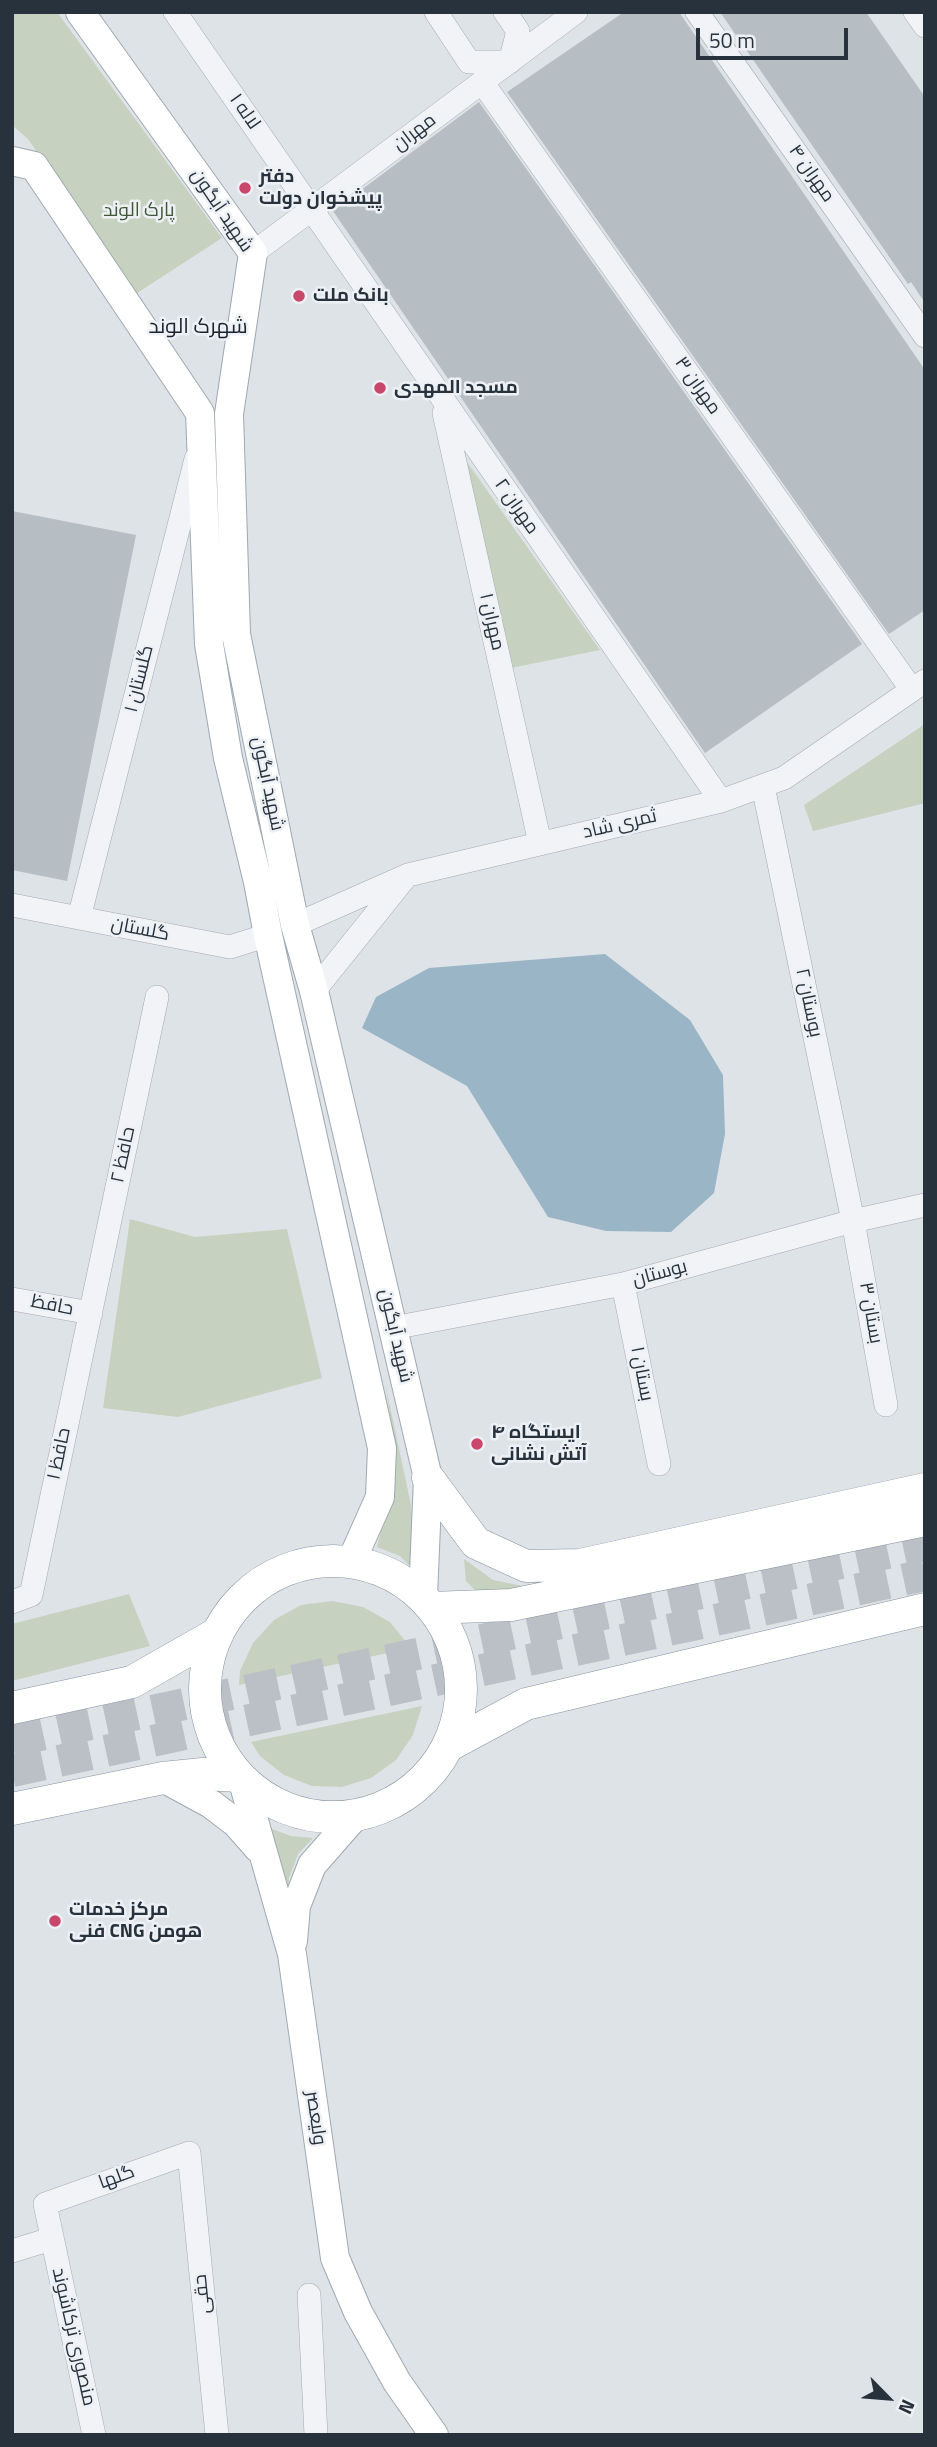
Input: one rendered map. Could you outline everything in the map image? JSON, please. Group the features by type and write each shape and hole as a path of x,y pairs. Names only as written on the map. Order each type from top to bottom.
{"highway":[{"path":"428,1478 475,1543 526,1566 580,1565 925,1489"},
{"path":"427,1603 511,1605 925,1520"},
{"path":"351,1562 390,1574 427,1603 452,1641 459,1667 459,1707 448,1746 425,1779 393,1803 355,1816 314,1817 276,1805 241,1779 214,1737 207,1712 205,1685 209,1658 218,1633 241,1600 273,1576 311,1563 351,1562"},
{"path":"448,1746 526,1703 925,1609"},
{"path":"12,1708 132,1682 218,1633"},
{"path":"12,1809 163,1778 203,1774 241,1779"}],"main road":[{"name":"شهید آبگون","path":"80,12 253,253 232,392 230,437 236,634 295,925 314,991 428,1478 427,1603"},
{"name":"شهید آبگون","path":"12,161 34,166 200,413 209,643 228,758 258,882 382,1448 380,1497 351,1562"},
{"path":"194,402 211,409 220,407 232,392"},
{"path":"201,439 215,430 230,437"},
{"path":"321,1176 355,1167"},
{"path":"163,1778 211,1804 236,1823 263,1855"},
{"name":"ولیعصر","path":"241,1779 292,1954 335,2258 358,2312 397,2382 434,2435"},
{"path":"292,1954 296,1906 312,1865 355,1816"}],"street":[{"name":"لاله ۱","path":"175,12 313,211"},
{"path":"436,12 469,62 510,62 518,31 505,12"},
{"name":"مهران","path":"253,253 313,211 576,12"},
{"name":"مهران ۴","path":"697,12 925,336"},
{"path":"915,12 925,26"},
{"name":"مهران ۳","path":"482,82 918,686"},
{"name":"مهران ۲","path":"313,211 441,401 722,801"},
{"name":"۱ مهران","path":"441,401 540,843"},
{"name":"گلستان ۱","path":"79,918 201,439"},
{"name":"ثمری شاد","path":"295,925 408,875 722,801 784,778 918,686"},
{"name":"بوستان ۲","path":"763,786 853,1221"},
{"path":"314,991 408,875"},
{"name":"گلستان","path":"12,905 230,947 268,935"},
{"name":"حافظ ۲","path":"91,1313 157,997"},
{"name":"بوستان","path":"393,1328 624,1284 853,1221 925,1205"},
{"name":"بستان ۳","path":"853,1221 886,1405"},
{"name":"بستان ۱","path":"624,1284 659,1464"},
{"name":"حافظ","path":"12,1298 91,1313"},
{"name":"حافظ ۱","path":"22,1598 91,1313"},
{"name":"گلها","path":"45,2204 189,2153"},
{"name":"حقی","path":"189,2153 217,2435"},
{"name":"منصوری ترکاشوند","path":"45,2204 94,2435"},
{"path":"12,2251 51,2239"},
{"path":"309,2295 316,2435"}],"green space":[{"name":"پارک الوند","path":"12,12 57,12 222,238 134,295 28,139 12,125"},
{"path":"467,462 600,650 511,668"},
{"path":"925,724 925,803 813,831 804,805"},
{"path":"130,1219 195,1237 287,1229 322,1378 178,1417 103,1408"},
{"path":"385,1383 411,1505 415,1571 400,1556 377,1547 393,1481 394,1439"},
{"path":"464,1559 493,1580 522,1586 523,1591 476,1591 466,1581"},
{"path":"129,1594 150,1646 12,1681 12,1624"},
{"path":"332,1601 363,1607 390,1622 411,1648 239,1685 240,1671 253,1643 274,1620 301,1605"},
{"path":"422,1706 413,1735 396,1760 371,1778 342,1787 312,1786 284,1775 260,1756 251,1742"},
{"path":"272,1829 291,1836 313,1838 298,1854 289,1878 287,1906"}],"water":[{"path":"605,954 690,1020 723,1075 725,1134 714,1193 671,1232 606,1231 548,1217 467,1086 362,1028 376,997 429,968"}],"building":[{"path":"624,12 679,12 925,370 925,610 889,634 507,92"},
{"path":"720,12 866,12 925,97 925,303 911,282 908,284"},
{"path":"479,102 862,644 705,753 333,211"},
{"path":"12,511 136,535 67,881 12,870"}],"tunnel":[{"path":"12,1741 925,1545"},
{"path":"12,1771 925,1575"}],"place":[{"name":"دفتر پیشخوان دولت","path":"245,188"},
{"name":"بانک ملت","path":"299,296"},
{"name":"مسجد المهدی","path":"380,388"},
{"name":"ایستگاه ۴ آتش نشانی","path":"477,1444"},
{"name":"مرکز خدمات فنی CNG هومن","path":"55,1921"}],"district":[{"name":"شهرک الوند","path":"198,328"}]}
